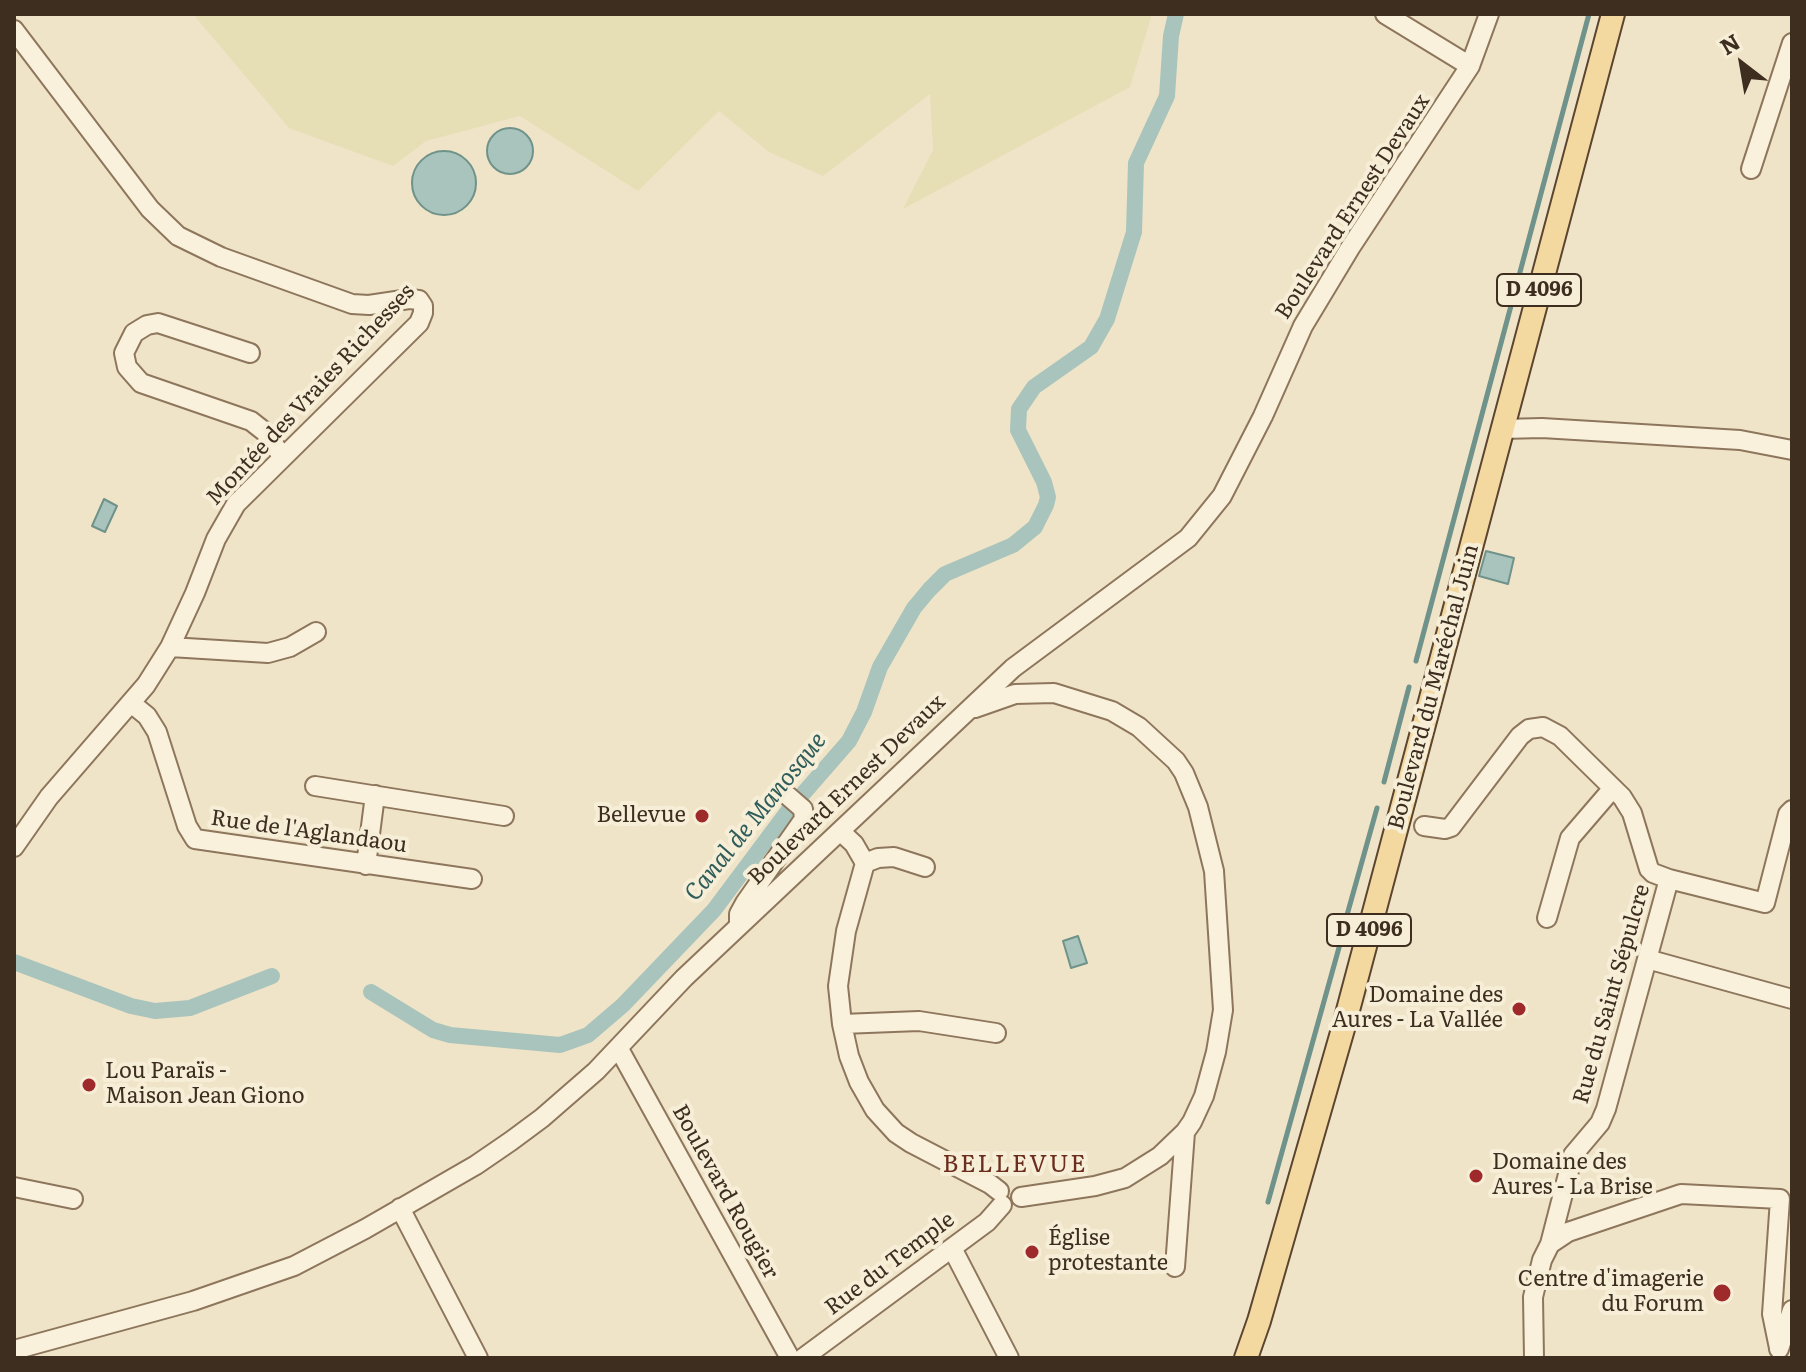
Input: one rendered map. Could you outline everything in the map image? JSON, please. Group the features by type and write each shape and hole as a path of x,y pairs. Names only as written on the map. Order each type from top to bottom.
{"main road":[{"name":"Boulevard du Maréchal Juin","path":"1246,1358 1343,1029 1613,14"}],"street":[{"path":"1385,14 1470,66"},
{"name":"Boulevard Ernest Devaux","path":"14,1350 193,1301 281,1271 338,1244 476,1165 511,1141 542,1118 619,1049 684,978 1020,662 1178,547 1212,511 1263,416 1303,326 1350,248 1470,66 1489,14"},
{"name":"Montée des Vraies Richesses","path":"14,30 120,172 150,209 178,236 221,257 352,304 369,305 409,299 430,301 419,323 282,456 230,512 170,647 131,703 49,797 14,847"},
{"path":"1751,169 1792,43"},
{"path":"250,353 158,323 134,333 124,353 127,367 141,383 251,421 265,432 282,456"},
{"path":"1502,429 1542,428 1740,440 1792,450"},
{"path":"170,647 268,653 290,647 316,632"},
{"path":"840,831 854,844 865,863 842,952 838,986 842,1024 853,1068 882,1118 911,1143 990,1184 1013,1207 1021,1197 1095,1186 1125,1178 1160,1156 1185,1132 1204,1096 1223,1010 1214,871 1198,807 1184,773 1176,761 1139,727 1112,711 1067,696 1015,694 965,711"},
{"name":"Rue de l'Aglandaou","path":"131,703 147,716 157,732 187,826 195,839 472,879"},
{"name":"Rue du Saint Sépulcre","path":"1424,826 1445,829 1454,823 1520,736 1537,727 1549,729 1613,788 1632,813 1649,869 1669,879 1606,1109 1600,1123 1573,1155 1550,1244 1542,1260 1533,1297 1534,1358"},
{"path":"315,786 504,816"},
{"path":"1547,918 1570,838 1613,788"},
{"path":"366,865 375,795"},
{"path":"739,926 739,914 745,903 803,822 805,816 794,802"},
{"path":"1669,879 1765,903 1788,814 1792,810"},
{"path":"865,863 894,857 925,867"},
{"path":"1647,959 1792,999"},
{"path":"842,1024 919,1021 996,1033"},
{"name":"Boulevard Rougier","path":"619,1049 790,1358"},
{"path":"1175,1267 1185,1132"},
{"path":"14,1187 73,1199"},
{"path":"1550,1244 1568,1232 1649,1202 1681,1194 1780,1199 1772,1314 1777,1353"},
{"name":"Rue du Temple","path":"803,1358 987,1222 1001,1198"},
{"path":"400,1208 478,1358"},
{"path":"952,1248 1009,1358"},
{"path":"1777,1353 1792,1310"}],"shaded area":[{"path":"193,14 1152,14 1130,87 903,209 933,150 930,94 823,176 769,152 719,111 638,191 520,116 426,141 393,166 289,128"}],"water":[{"path":"510,128 526,135 533,151 526,167 510,174 494,167 487,151 494,135"},
{"path":"444,151 456,153 467,160 474,171 474,195 467,206 456,213 444,215 432,213 421,206 414,195 412,183 414,171 421,160 432,153"},
{"path":"104,499 117,506 105,532 92,526"},
{"path":"1486,551 1514,558 1508,584 1479,576"},
{"path":"1078,936 1087,963 1071,968 1063,941"}],"waterway":[{"name":"Canal de Manosque","path":"371,992 433,1030 450,1035 560,1045 588,1035 623,1005 714,910 788,811 849,741 864,712 880,667 914,608 929,590 945,574 1013,545 1035,527 1048,497 1044,482 1018,430 1019,409 1034,387 1091,347 1107,319 1134,232 1136,163 1167,96 1171,36 1176,14"},
{"path":"1416,661 1589,14"},
{"path":"1384,782 1409,687"},
{"path":"1340,940 1377,808"},
{"path":"1268,1202 1340,944"},
{"name":"Canal de Manosque","path":"14,962 131,1006 155,1011 190,1008 272,976"}],"place":[{"name":"Bellevue","path":"702,816"},
{"name":"Domaine des Aures - La Vallée","path":"1519,1009"},
{"name":"Lou Paraïs - Maison Jean Giono","path":"89,1085"},
{"name":"Domaine des Aures - La Brise","path":"1476,1176"},
{"name":"Église protestante","path":"1032,1252"},
{"name":"Centre d'imagerie du Forum","path":"1722,1293"}],"district":[{"name":"BELLEVUE","path":"1015,1165"}]}
